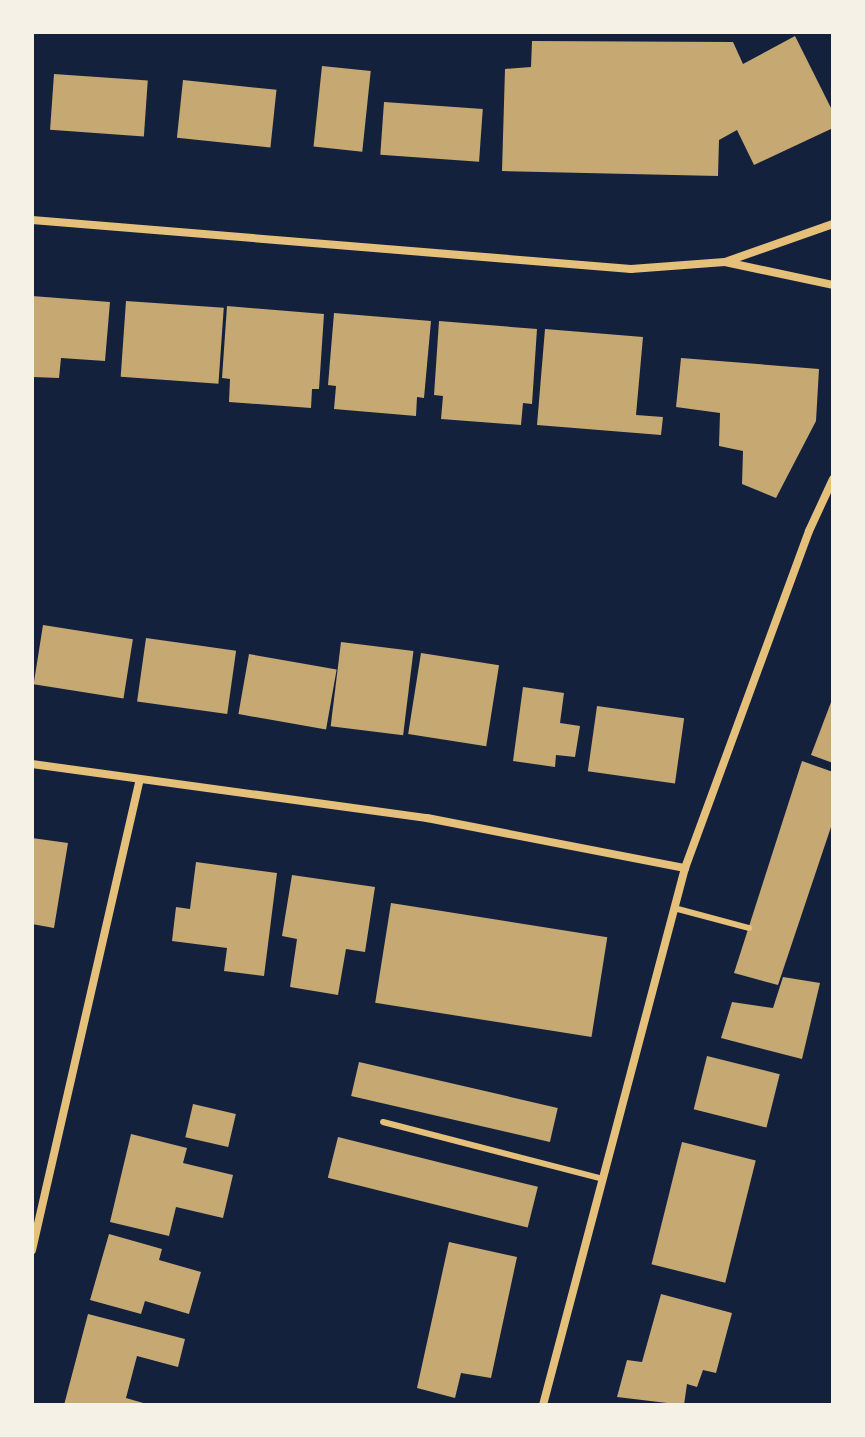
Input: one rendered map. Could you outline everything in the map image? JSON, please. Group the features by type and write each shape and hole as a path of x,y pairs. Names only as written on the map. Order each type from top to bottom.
{"street":[{"path":"32,220 631,269 725,262 833,224"},
{"path":"725,262 833,285"},
{"path":"543,1405 685,868 809,531 833,479"},
{"path":"32,764 427,818 685,868"},
{"path":"32,1250 139,781"}],"lane":[{"path":"674,908 749,928"},
{"path":"383,1122 603,1179"}],"building":[{"path":"795,36 833,112 833,128 754,165 737,130 719,140 718,176 502,171 505,69 531,67 532,41 733,42 743,64"},
{"path":"322,66 371,71 362,152 314,147"},
{"path":"54,74 148,81 144,136 50,130"},
{"path":"183,80 276,90 270,148 177,138"},
{"path":"384,102 483,109 479,162 380,155"},
{"path":"32,296 110,302 105,361 61,358 59,378 33,377"},
{"path":"126,301 224,308 218,384 121,377"},
{"path":"227,306 324,314 319,389 312,389 311,408 229,402 230,379 222,378"},
{"path":"334,313 431,321 424,398 417,397 416,416 334,409 336,386 328,385"},
{"path":"439,321 537,329 532,404 523,403 521,425 441,419 443,396 434,395"},
{"path":"545,329 643,337 636,415 663,417 661,435 537,425"},
{"path":"681,358 819,369 816,421 776,498 742,484 743,451 719,446 720,413 676,407"},
{"path":"43,625 133,639 123,698 34,684"},
{"path":"146,638 236,651 227,714 137,701"},
{"path":"341,642 413,651 403,735 331,726"},
{"path":"421,653 499,665 486,746 408,734"},
{"path":"249,654 337,669 326,730 238,714"},
{"path":"523,687 564,693 560,723 580,726 575,757 556,755 555,767 513,761"},
{"path":"833,697 833,763 811,755"},
{"path":"597,706 684,718 675,784 588,771"},
{"path":"802,761 833,772 833,821 778,985 734,973"},
{"path":"32,838 68,843 54,928 32,924"},
{"path":"196,862 277,873 264,976 224,971 227,948 172,941 176,907 190,909"},
{"path":"292,875 375,887 365,952 346,949 338,995 290,987 297,939 282,936"},
{"path":"391,903 607,937 592,1037 375,1003"},
{"path":"783,977 820,983 802,1059 721,1038 732,1002 773,1008"},
{"path":"707,1056 780,1074 766,1128 694,1109"},
{"path":"359,1062 558,1108 550,1142 351,1096"},
{"path":"193,1104 236,1114 228,1147 185,1137"},
{"path":"131,1134 187,1148 183,1163 233,1175 223,1218 176,1207 169,1236 110,1222"},
{"path":"338,1137 538,1187 528,1228 328,1178"},
{"path":"682,1142 756,1160 725,1283 652,1264"},
{"path":"109,1234 162,1249 159,1260 201,1272 189,1314 145,1301 141,1314 90,1300"},
{"path":"449,1242 517,1257 491,1378 461,1373 455,1398 417,1388"},
{"path":"661,1294 732,1313 716,1373 703,1370 697,1387 687,1384 684,1405 617,1397 627,1360 642,1362"},
{"path":"88,1314 185,1339 178,1367 137,1356 126,1398 150,1405 64,1405"}]}
